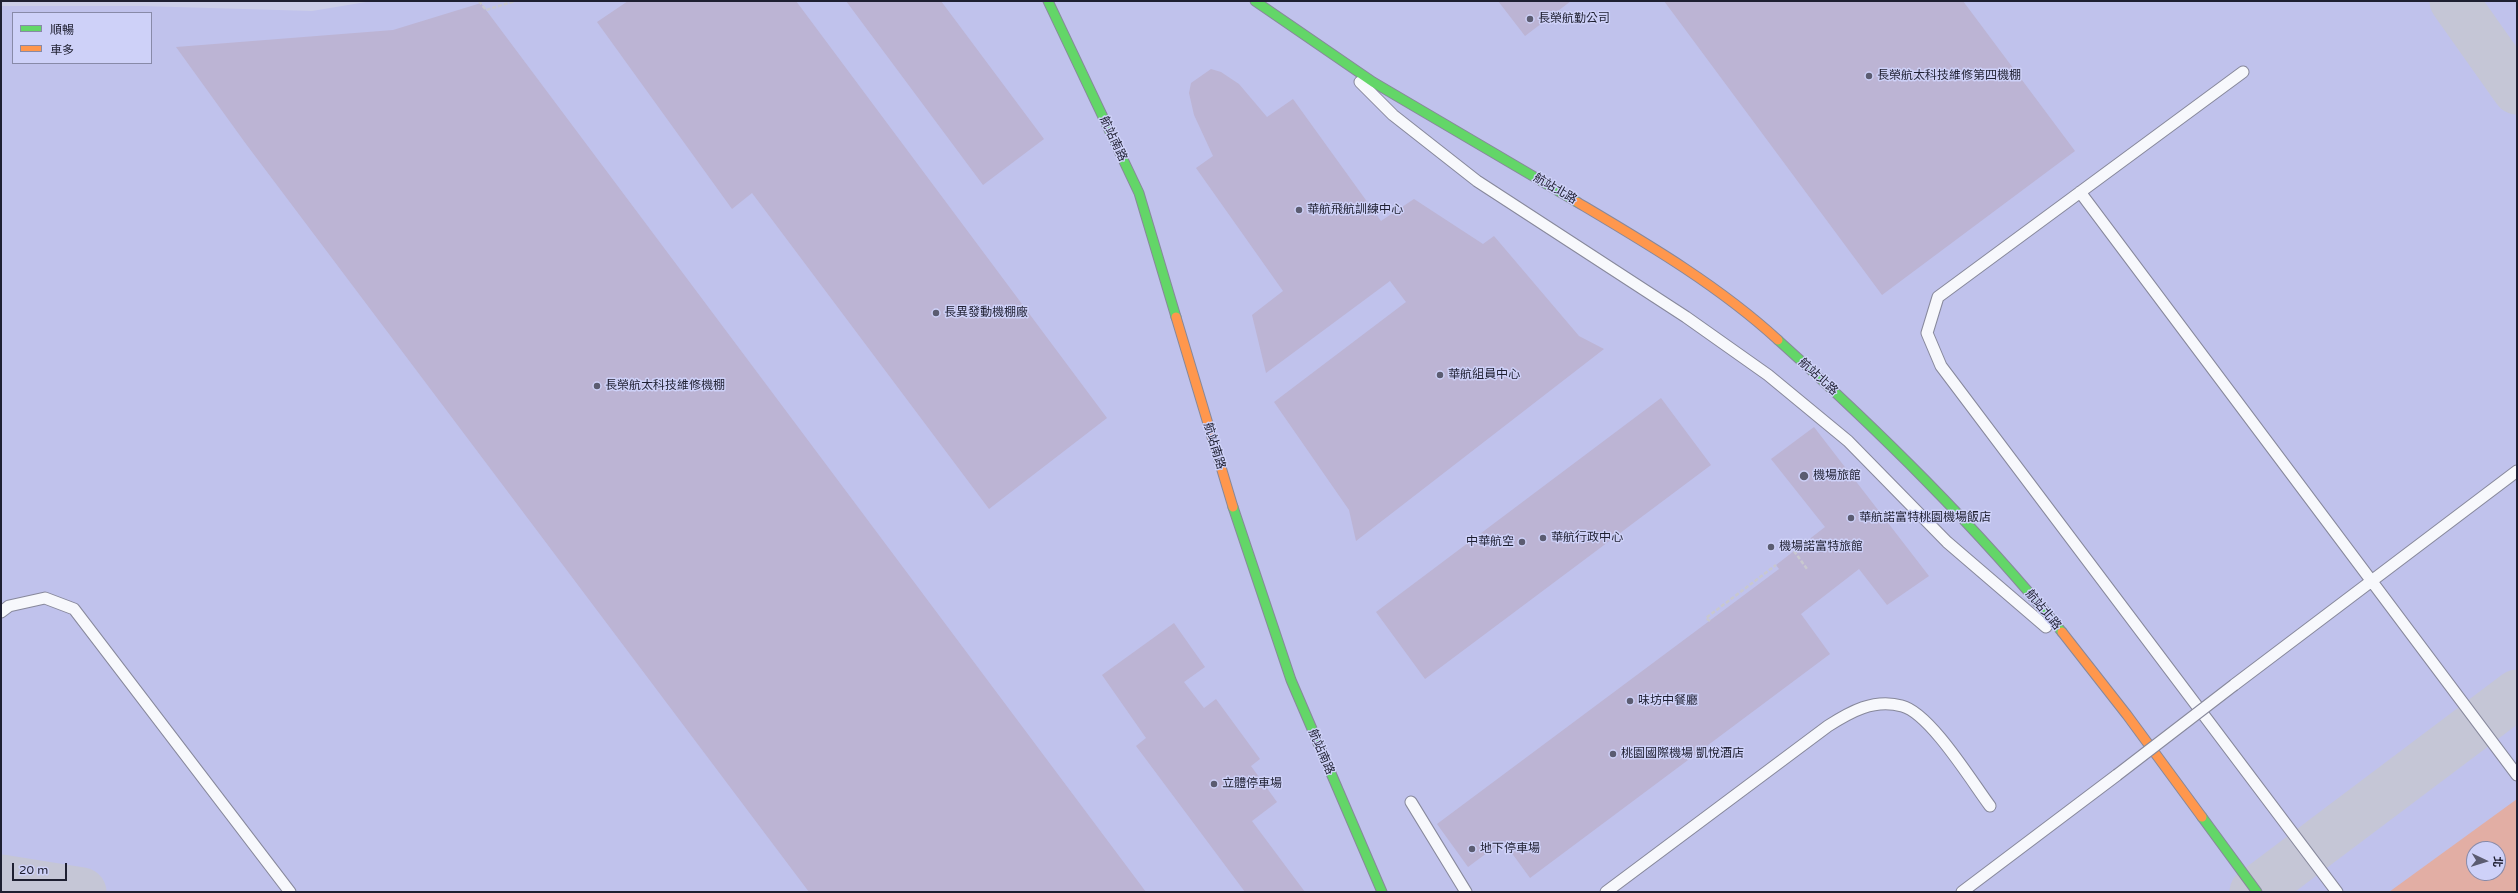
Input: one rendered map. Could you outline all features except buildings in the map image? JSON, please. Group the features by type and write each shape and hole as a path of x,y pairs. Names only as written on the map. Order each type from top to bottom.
{"street":[{"name":"航站南路","path":"1048,1 1139,193 1239,527 1291,680 1382,892"},
{"name":"航站北路","path":"1255,1 1339,62 1578,202 1740,308 1851,407 1941,493 2012,572 2083,658 2257,892"}],"lane":[{"path":"1339,62 1392,115 1477,181 1686,317 1768,375 1848,441 1947,542 2083,658"},
{"path":"2243,72 1938,297 1927,332 1941,366 2337,892"},
{"path":"2080,192 2517,775"},
{"path":"1962,892 2517,471"},
{"path":"1,612 9,606 45,598 74,608 290,892"},
{"path":"1606,892 1828,726 1851,711 1877,704 1903,706 1936,731 1990,806"},
{"path":"1411,802 1466,892"}],"path":[{"path":"479,1 486,10 515,1"},
{"path":"1794,551 1807,569"},
{"path":"1710,621 1706,618 1776,565"}],"shaded area":[{"path":"372,1 2517,1 2517,892 1,892 1,6 142,6 312,11"},
{"path":"2517,799 2517,892 2389,892"}],"taxiway":[{"path":"2454,1 2517,90"},
{"path":"2254,892 2517,694"},
{"path":"1,879 82,892"}],"traffic: fast":[{"path":"1048,1 1139,193 1176,317"},
{"path":"1255,1 1373,82 1577,202"},
{"path":"1778,340 1816,374 1926,480 1996,554 2062,632"},
{"path":"1233,507 1291,680 1382,892"},
{"path":"2202,817 2257,892"}],"traffic: slow":[{"path":"1577,202 1655,249 1706,283 1731,301 1778,340"},
{"path":"1176,317 1233,507"},
{"path":"2062,632 2127,715 2202,817"}],"place":[{"name":"長榮航勤公司","path":"1530,19"},
{"name":"長榮航太科技維修第四機棚","path":"1869,76"},
{"name":"華航飛航訓練中心","path":"1299,210"},
{"name":"長異發動機棚廠","path":"936,313"},
{"name":"華航組員中心","path":"1440,375"},
{"name":"長榮航太科技維修機棚","path":"597,386"},
{"name":"機場旅館","path":"1804,476"},
{"name":"華航諾富特桃園機場飯店","path":"1851,518"},
{"name":"華航行政中心","path":"1543,538"},
{"name":"中華航空","path":"1522,542"},
{"name":"機場諾富特旅館","path":"1771,547"},
{"name":"味坊中餐廳","path":"1630,701"},
{"name":"桃園國際機場 凱悅酒店","path":"1613,754"},
{"name":"立體停車場","path":"1214,784"},
{"name":"地下停車場","path":"1472,849"}]}
